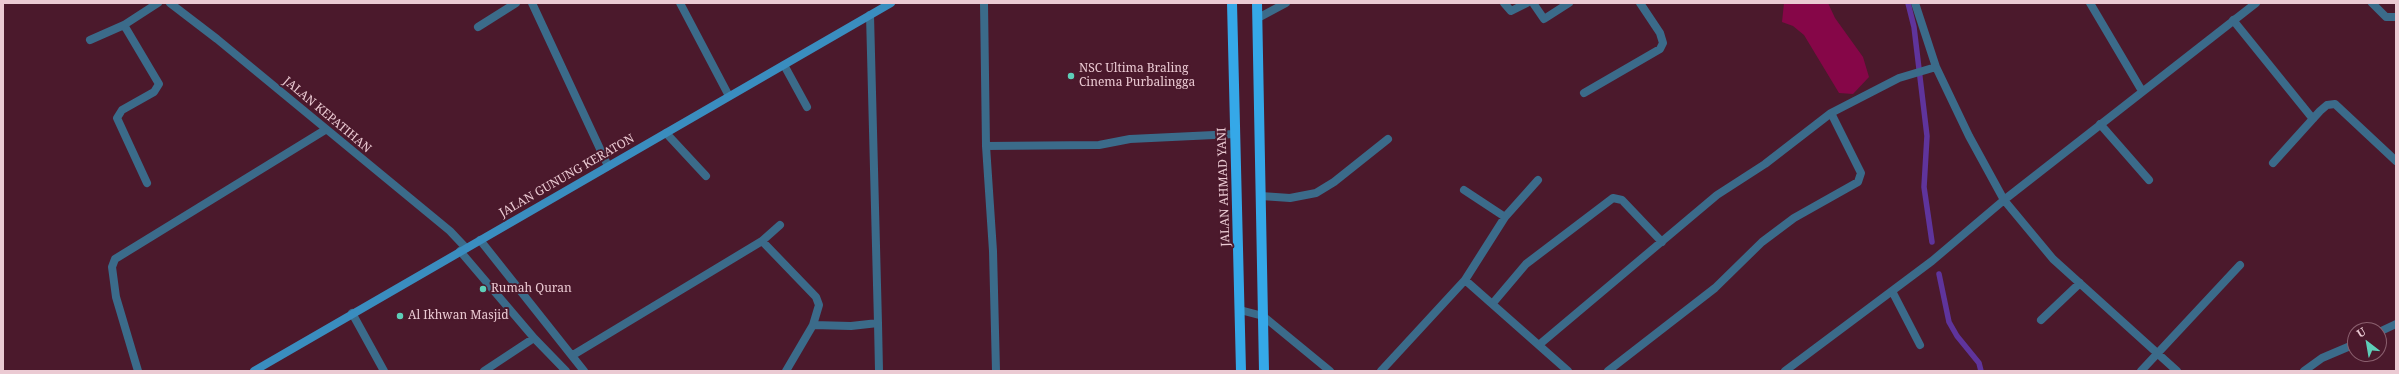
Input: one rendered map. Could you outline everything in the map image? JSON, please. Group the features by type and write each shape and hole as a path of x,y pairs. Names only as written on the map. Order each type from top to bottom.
{"main road":[{"name":"JALAN AHMAD YANI","path":"1232,3 1241,371"},
{"path":"1257,3 1264,371"}],"street":[{"path":"90,40 124,25 158,3"},
{"name":"JALAN KEPATIHAN","path":"170,3 218,39 325,130 450,231 465,248 534,338 566,371"},
{"path":"478,27 516,3"},
{"path":"532,3 608,166"},
{"path":"680,3 730,96"},
{"name":"JALAN GUNUNG KERATON","path":"254,371 891,3"},
{"path":"984,3 986,146 996,371"},
{"path":"1258,18 1286,3"},
{"path":"1504,3 1511,11 1527,3"},
{"path":"1533,3 1544,19 1569,3"},
{"path":"1584,93 1660,49 1663,43 1660,33 1640,3"},
{"path":"1915,3 1936,67 1969,136 2004,200 2053,259 2177,371"},
{"path":"2090,3 2142,91"},
{"path":"1785,371 1932,261 2004,200 2256,3"},
{"path":"2372,3 2386,17 2396,17"},
{"path":"870,15 878,371"},
{"path":"2233,20 2313,118"},
{"path":"124,25 158,84 154,92 122,110 117,118 147,184"},
{"path":"784,65 806,107"},
{"path":"1540,344 1717,195 1765,164 1831,114 1899,78 1936,67"},
{"path":"2273,163 2313,118 2327,105 2335,104 2396,161"},
{"path":"1608,371 1715,288 1762,242 1794,218 1858,182 1861,173 1831,114"},
{"path":"2100,124 2149,180"},
{"path":"138,371 116,297 112,267 115,259 325,130"},
{"path":"666,133 706,176"},
{"path":"986,146 1098,145 1130,139 1235,134"},
{"path":"1261,196 1290,198 1316,193 1334,182 1388,139"},
{"path":"1382,371 1464,280 1505,217 1538,180"},
{"path":"1464,190 1505,217"},
{"path":"1493,304 1526,264 1613,198 1622,200 1662,242"},
{"path":"573,355 762,241 780,225"},
{"path":"480,240 573,355 584,371"},
{"path":"762,241 816,298 819,305 813,325 786,371"},
{"path":"2141,371 2240,265"},
{"path":"1464,280 1540,344 1568,371"},
{"path":"2041,320 2080,283"},
{"path":"1892,292 1920,345"},
{"path":"1240,310 1263,316 1330,371"},
{"path":"352,313 384,371"},
{"path":"813,325 850,326 878,323"},
{"path":"484,371 534,338"},
{"path":"2304,371 2322,358 2347,347"}],"shaded area":[{"path":"1784,3 1828,3 1835,18 1863,57 1869,77 1853,94 1839,93 1804,35 1793,26 1782,22"}],"waterway":[{"path":"1908,3 1914,27 1927,136 1924,187 1932,242"},
{"path":"1939,274 1949,322 1957,336 1979,363 1981,371"}],"place":[{"name":"NSC Ultima Braling Cinema Purbalingga","path":"1071,76"},
{"name":"Rumah Quran","path":"483,289"},
{"name":"Al Ikhwan Masjid","path":"400,316"}]}
